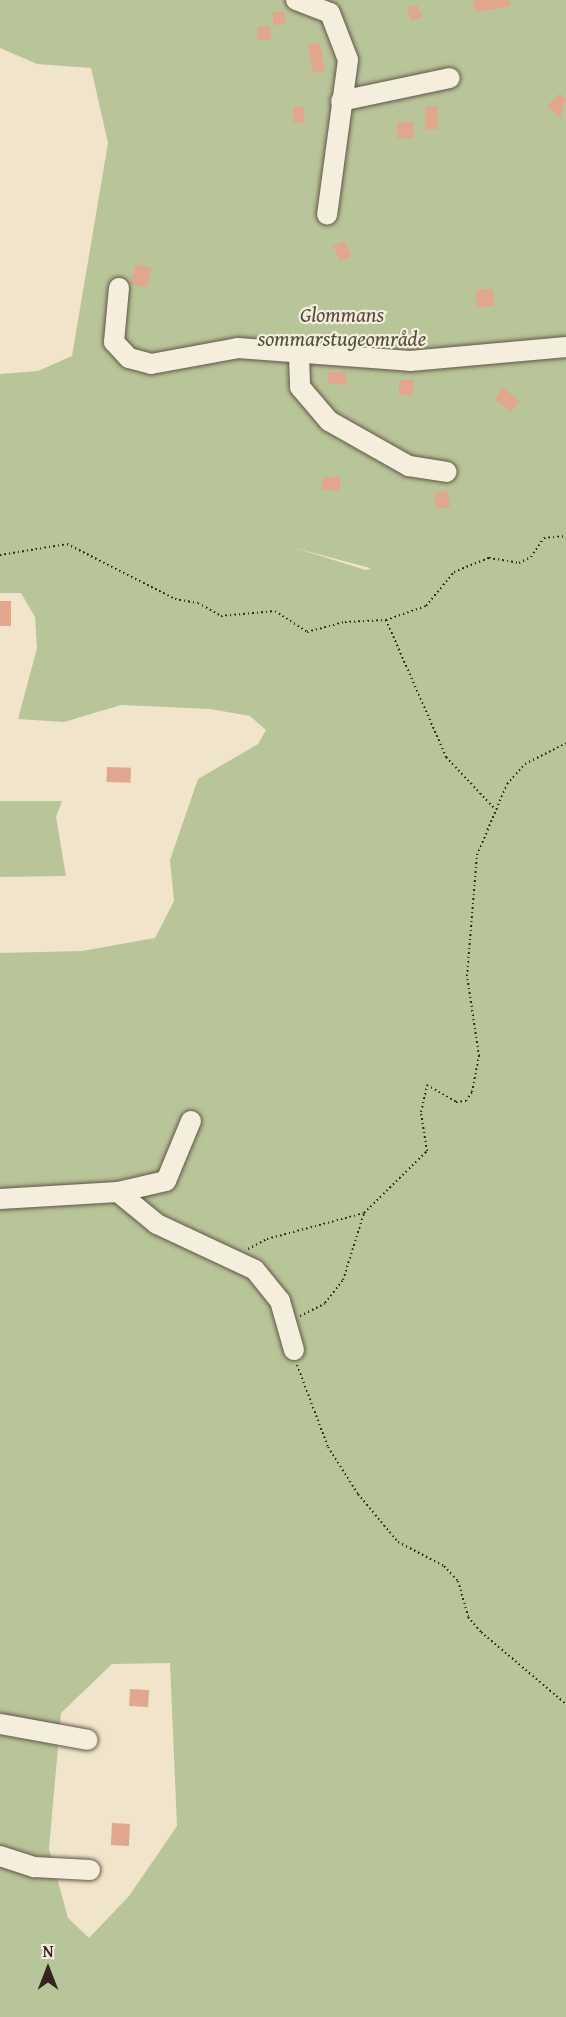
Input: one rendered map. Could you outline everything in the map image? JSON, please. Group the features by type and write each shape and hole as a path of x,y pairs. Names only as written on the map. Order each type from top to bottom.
{"lane":[{"path":"296,0 330,13 340,30 348,60 327,215"},
{"path":"341,101 450,78"},
{"path":"119,288 114,342 129,358 151,364 238,348 299,355 410,361 566,347"},
{"path":"299,355 300,387 329,421 409,466 447,472"},
{"path":"0,1199 118,1192 166,1180 191,1120"},
{"path":"118,1192 157,1224 244,1263 267,1281 290,1321 294,1350"},
{"path":"0,1724 88,1740"},
{"path":"0,1856 34,1867 90,1870"}],"path":[{"path":"0,555 66,544 174,600 198,603 221,616 275,611 306,632 345,622 386,620 426,606 454,572 489,558 519,563 531,557 544,538 566,536"},
{"path":"386,620 446,757 494,808"},
{"path":"290,1321 325,1303 343,1280 364,1213 427,1152 422,1112 427,1085 456,1102 466,1101 472,1092 479,1056 467,976 473,880 494,808 525,764 566,743"},
{"path":"244,1263 249,1245 364,1213"},
{"path":"294,1350 328,1447 358,1494 398,1542 444,1566 458,1581 468,1617 481,1632 566,1704"}],"green space":[{"name":"Glommans sommarstugeområde","path":"0,0 566,0 566,2017 0,2017 0,953 82,951 155,938 174,901 170,860 198,779 258,744 266,730 250,716 210,709 121,705 64,722 18,719 37,648 35,617 21,593 0,593 0,374 38,371 72,356 108,143 91,68 37,64 0,48","holes":["295,548 370,568 370,569 366,570","170,1663 177,1826 129,1896 89,1938 68,1918 49,1849 61,1713 112,1664"]},
{"path":"0,801 62,801 56,817 66,876 0,877"}],"building":[{"path":"473,0 510,0 511,6 476,12"},
{"path":"417,5 422,17 411,21 407,8"},
{"path":"273,12 284,12 285,24 273,25"},
{"path":"270,26 271,39 258,40 257,27"},
{"path":"320,43 325,71 313,73 308,45"},
{"path":"560,93 566,99 560,118 547,106"},
{"path":"425,106 437,106 438,129 426,129"},
{"path":"293,107 304,107 304,122 293,122"},
{"path":"397,122 413,122 413,138 397,138"},
{"path":"344,241 351,256 340,261 333,246"},
{"path":"136,264 151,268 146,287 131,283"},
{"path":"493,289 494,306 477,307 476,290"},
{"path":"328,372 346,372 346,384 328,384"},
{"path":"399,380 413,380 413,395 399,395"},
{"path":"503,388 520,401 511,412 495,399"},
{"path":"322,477 340,477 340,490 322,490"},
{"path":"448,491 450,507 436,509 434,493"},
{"path":"0,601 11,601 11,626 0,626"},
{"path":"107,767 131,768 130,783 106,782"},
{"path":"130,1689 149,1690 148,1707 129,1706"},
{"path":"112,1823 130,1824 129,1846 111,1845"}]}
